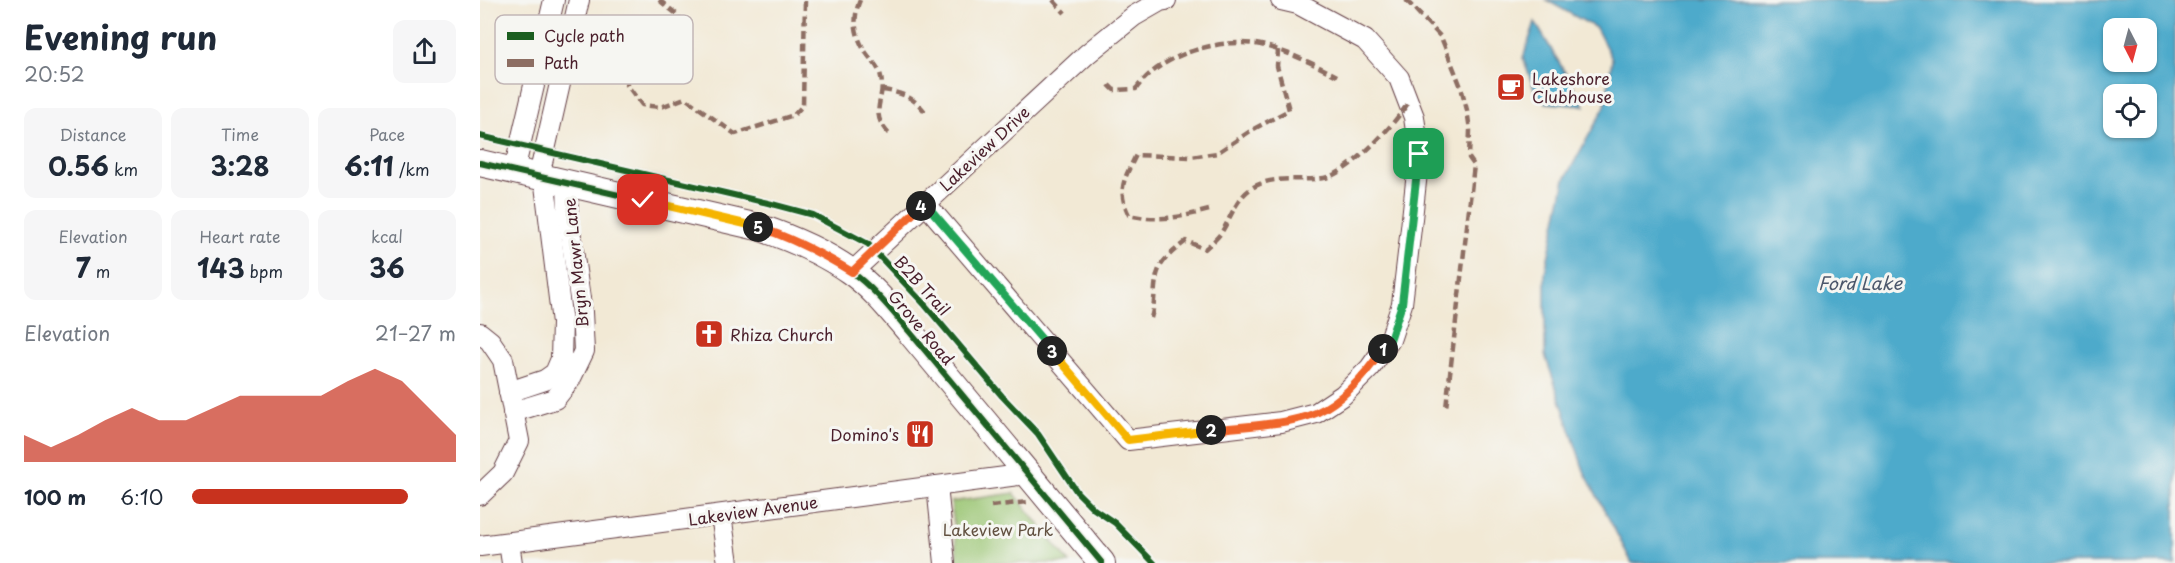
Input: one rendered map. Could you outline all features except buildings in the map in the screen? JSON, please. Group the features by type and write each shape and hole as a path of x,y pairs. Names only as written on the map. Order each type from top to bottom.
{"main road":[{"name":"Grove Road","path":"480,163 758,227 800,243 852,272 881,298 1102,563"}],"street":[{"path":"576,15 580,0"},
{"path":"580,0 584,9 583,15"},
{"name":"Lakeview Drive","path":"1162,0 1134,16 1087,54 925,203 1128,440 1281,422 1316,413 1343,395 1370,369 1390,340 1402,304 1419,154 1414,117 1399,78 1365,40 1298,4 1281,0"},
{"path":"514,171 534,84"},
{"path":"550,179 554,108 560,84"},
{"path":"554,108 568,97 570,84"},
{"path":"530,101 554,108"},
{"name":"Bryn Mawr Lane","path":"509,392 545,380 555,373 561,360 562,323 550,179"},
{"name":"Bryn Mawr Lane","path":"513,412 555,399 570,380 584,351 582,312 568,216 550,179"},
{"path":"852,272 925,203"},
{"path":"480,333 490,340 503,360 519,444 503,473 480,495"},
{"name":"Lakeview Avenue","path":"480,546 1027,474"},
{"path":"937,486 945,563"},
{"path":"721,515 728,563"},
{"path":"509,543 512,563"}],"green space":[{"name":"Lakeview Park","path":"1014,493 1070,563 958,563 951,502"}],"water":[{"name":"Ford Lake","path":"1546,0 2175,0 2175,563 1632,563 1584,471 1545,355 1545,272 1565,179 1605,106 1612,59 1596,28"},
{"path":"1535,22 1585,106 1546,103 1535,92 1523,58"}],"marked path":[{"path":"659,0 678,15"},
{"path":"627,84 642,105 661,107 685,98 735,134 794,115 803,105 805,0"},
{"path":"860,0 856,14 857,34 863,48 880,73 882,90 879,119 890,135"},
{"path":"1053,0 1065,13"},
{"path":"1406,0 1441,37 1461,87 1467,110 1470,130 1469,158 1474,165 1446,408"},
{"path":"1109,85 1114,90 1136,89 1161,66 1177,57 1194,50 1231,43 1249,43 1275,49 1337,76"},
{"path":"1209,210 1169,218 1129,215 1123,198 1126,177 1136,155 1191,157 1217,153 1252,130 1289,110 1277,66 1278,50"},
{"path":"882,90 906,96 925,112"},
{"path":"1151,318 1157,274 1164,261 1175,250 1186,241 1205,249 1221,233 1246,192 1260,184 1278,180 1324,178 1346,168 1382,135 1408,103"},
{"path":"991,506 1028,502"}],"cycle path":[{"name":"B2B Trail","path":"480,136 813,215 868,244 925,305 1002,396 1038,434 1077,492 1094,509 1115,523 1154,563"},
{"path":"480,163 758,227 806,246 839,264 866,284 888,307 1102,563"}],"place":[{"name":"Lakeshore Clubhouse","path":"1511,87"},
{"name":"Rhiza Church","path":"709,334"},
{"name":"Domino's","path":"920,434"}],"route":[{"path":"643,200 758,227 791,238 852,272 925,203 1128,440 1281,422 1316,413 1343,395 1370,369 1390,340 1402,304 1419,154"}]}
